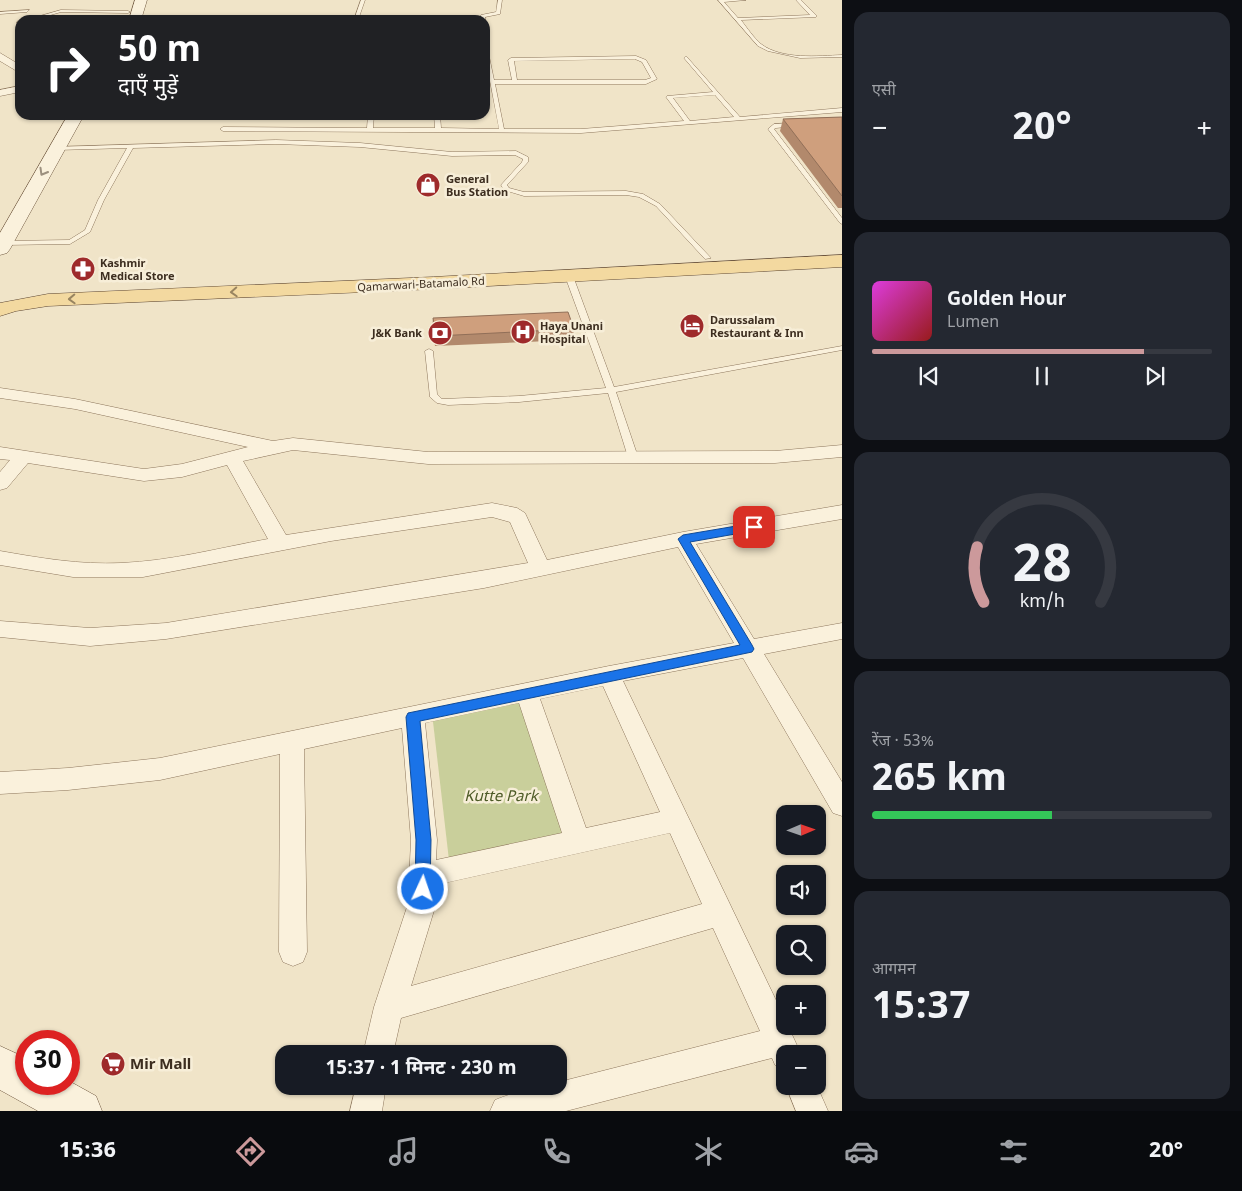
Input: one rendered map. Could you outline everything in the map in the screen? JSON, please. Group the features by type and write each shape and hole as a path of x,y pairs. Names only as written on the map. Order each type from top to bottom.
{"main road":[{"name":"Qamarwari-Batamalo Rd","path":"0,293 60,285 432,272 842,251"},
{"name":"Qamarwari-Batamalo Rd","path":"0,310 12,305 48,300 569,276 842,261"}],"street":[{"path":"130,13 141,0"},
{"path":"0,56 15,66"},
{"path":"0,93 15,90"},
{"path":"0,225 59,120"},
{"path":"1,246 73,120"},
{"path":"0,393 75,404 272,446"},
{"path":"0,453 144,475 167,475 272,446 293,444 315,445 390,456 428,458 774,457 842,451"},
{"path":"0,484 23,457"},
{"path":"232,458 280,543"},
{"path":"0,558 62,569 98,572 129,570 280,543 499,511 518,518 541,569"},
{"path":"0,629 90,637 130,636 484,580 683,539 842,512"},
{"path":"683,539 842,805"},
{"path":"0,783 68,779 160,769 609,676 842,631"},
{"path":"609,676 782,1045"},
{"path":"527,693 578,841"},
{"path":"380,1045 389,1007 410,947 422,904 424,840 413,717"},
{"path":"292,743 293,952"},
{"path":"424,874 676,820"},
{"path":"389,1007 720,912"},
{"path":"506,1111 776,1050"},
{"path":"0,1067 15,1075"},
{"path":"51,1095 81,1111"},
{"path":"366,1111 369,1095"},
{"path":"805,1095 812,1111"}],"lane":[{"path":"358,15 362,0"},
{"path":"488,15 498,13 500,0"},
{"path":"720,0 744,0"},
{"path":"720,0 760,45 769,50 794,56 842,56"},
{"path":"737,19 814,16 798,0"},
{"path":"0,13 27,11"},
{"path":"47,15 62,11 130,13"},
{"path":"492,82 516,82 646,82 654,79 644,60 636,57 520,59 511,60 516,82"},
{"path":"686,57 738,118"},
{"path":"490,74 502,132"},
{"path":"688,122 669,97 716,93"},
{"path":"223,129 581,131 842,110"},
{"path":"370,130 371,120"},
{"path":"437,120 438,131"},
{"path":"796,125 774,126 771,129 840,215 842,222"},
{"path":"57,148 276,142 360,145 452,154 516,153 523,155 526,158 525,162 504,186 506,189 524,194 626,193 641,195 658,205 707,258"},
{"path":"1,246 70,242 88,231 101,200 131,146"},
{"path":"569,276 611,390 633,457"},
{"path":"429,351 432,395 440,401 519,399 611,390 842,348"}],"green space":[{"name":"Kutte Park","path":"527,693 578,841 450,869 432,713"}],"building":[{"path":"842,117 842,196 783,119"},
{"path":"568,312 574,329 436,336 433,318"}],"place":[{"name":"General Bus Station","path":"428,185"},
{"name":"Kashmir Medical Store","path":"83,269"},
{"name":"Darussalam Restaurant & Inn","path":"692,326"},
{"name":"Haya Unani Hospital","path":"523,332"},
{"name":"J&K Bank","path":"440,333"},
{"name":"Mir Mall","path":"113,1064"}],"route":[{"path":"423,889 424,840 413,717 748,649 683,539 754,527"}]}
